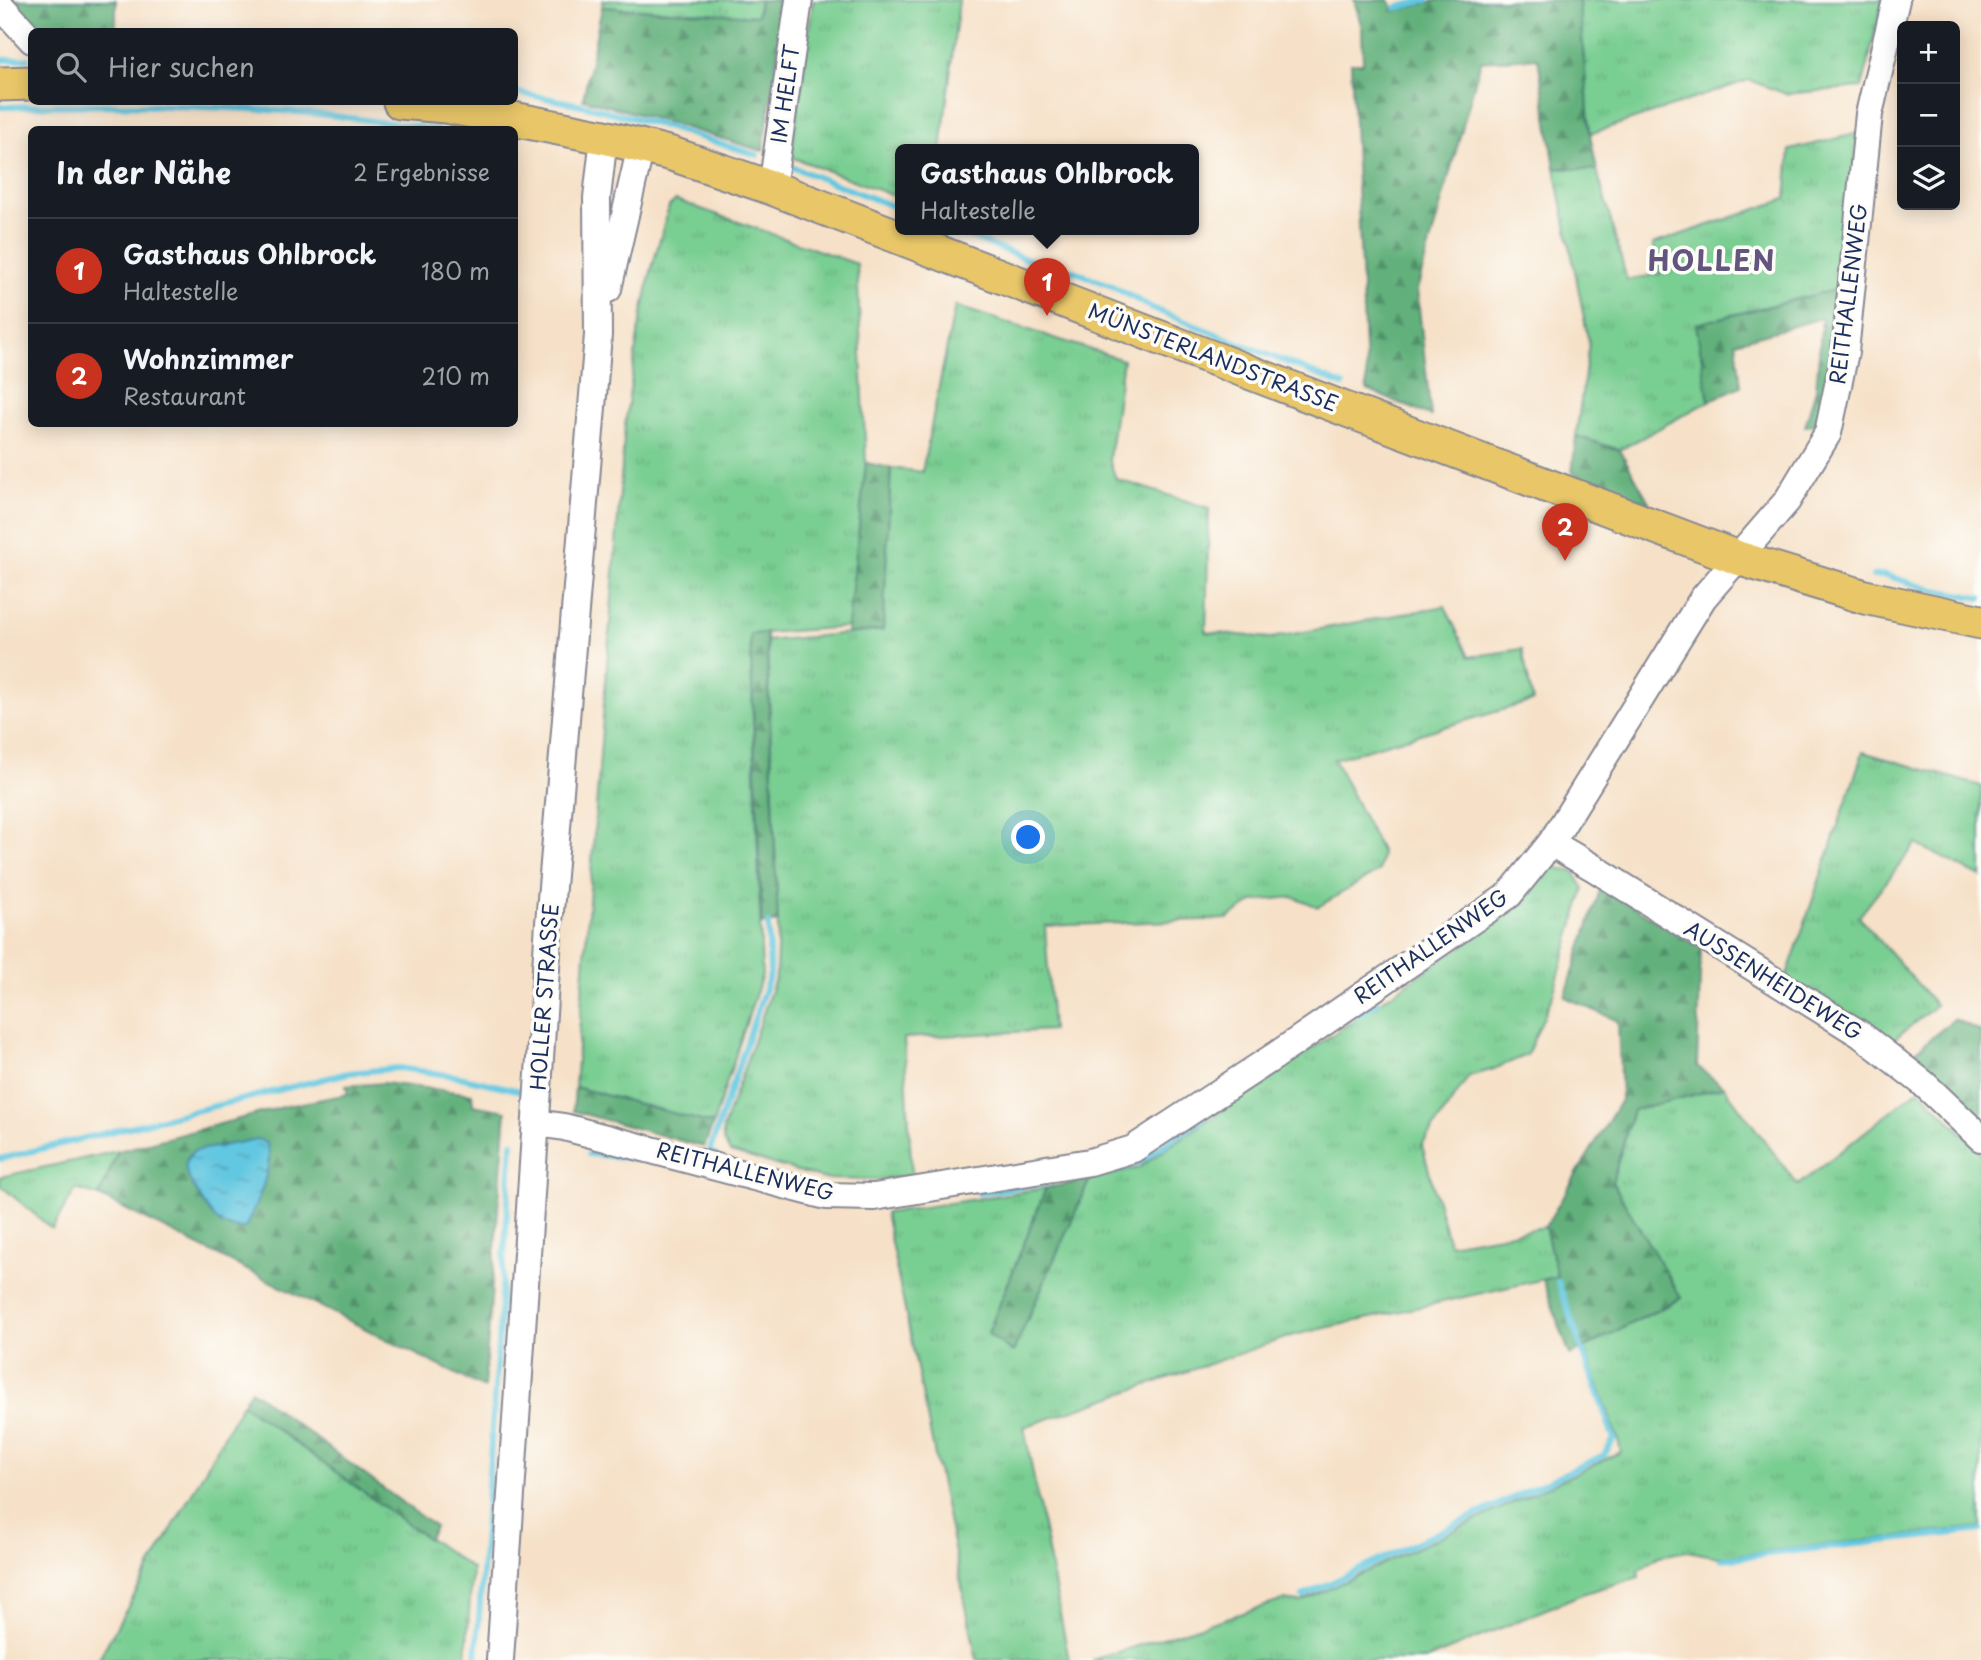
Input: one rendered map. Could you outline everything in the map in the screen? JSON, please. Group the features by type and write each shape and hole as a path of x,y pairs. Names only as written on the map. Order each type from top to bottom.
{"main road":[{"path":"0,84 28,83"},
{"name":"MÜNSTERLANDSTRASSE","path":"428,105 604,137 641,146 772,188 1738,558 1865,597 1981,622"}],"street":[{"name":"IM HELFT","path":"772,188 799,0"},
{"name":"REITHALLENWEG","path":"537,1123 564,1127 826,1196 874,1197 1090,1162 1133,1149 1275,1056 1509,895 1551,844 1703,598 1787,501 1828,433 1845,352 1869,114 1896,0"},
{"path":"0,5 28,36"},
{"name":"HOLLER STRASSE","path":"500,1660 550,909 598,335 597,198 604,137"},
{"name":"HOLLER STRASSE","path":"598,335 641,146"},
{"name":"AUSSENHEIDEWEG","path":"1551,844 1860,1034 1923,1083 1981,1138"}],"green space":[{"path":"15,0 116,0 116,28 38,28"},
{"path":"603,0 760,0 757,16 602,7"},
{"path":"760,0 786,0 763,151 583,99 602,7 757,16"},
{"path":"813,0 959,0 942,144 895,144 895,196 791,157"},
{"path":"1354,0 1389,0 1395,11 1438,0 1579,0 1590,134 1597,170 1555,168 1538,58 1481,61 1417,290 1431,416 1367,390 1351,63 1363,63 1362,28"},
{"path":"1579,0 1883,0 1862,87 1786,94 1749,80 1590,134"},
{"path":"1858,133 1842,288 1696,324 1709,401 1620,450 1576,436 1589,344 1555,168 1597,170 1627,280 1660,274 1653,244 1786,199 1790,150"},
{"path":"676,200 857,264 866,463 848,627 750,634 762,975 713,1124 575,1087 625,425 639,328 650,275 669,206"},
{"path":"1842,288 1824,411 1815,425 1805,426 1816,389 1822,318 1736,342 1741,386 1709,401 1696,324"},
{"path":"955,306 1123,360 1109,459 1116,479 1209,508 1206,632 1271,638 1445,606 1469,657 1522,649 1533,701 1334,759 1382,853 1379,871 1318,907 1294,897 1254,901 1227,919 1045,926 1052,1030 904,1038 912,1176 874,1180 825,1179 730,1152 723,1140 723,1129 776,976 778,922 767,641 883,630 891,468 922,472"},
{"path":"1576,436 1620,450 1650,504 1572,473"},
{"path":"866,463 891,468 883,630 847,634"},
{"path":"766,633 778,922 762,924 750,634"},
{"path":"1863,752 1981,786 1981,877 1916,844 1859,917 1936,1005 1887,1045 1785,981"},
{"path":"1551,866 1574,872 1584,889 1553,995 1527,1055 1469,1076 1422,1145 1449,1244 1545,1227 1558,1276 1294,1335 1024,1427 1069,1660 977,1660 885,1213 1046,1188 988,1333 1013,1352 1090,1179 1138,1168 1523,904"},
{"path":"1601,887 1701,948 1697,1066 1724,1087 1633,1110 1612,1182 1681,1298 1570,1355 1543,1280 1557,1276 1545,1227 1621,1100 1618,1021 1565,997"},
{"path":"1954,1019 1981,1031 1981,1128 1904,1061"},
{"path":"384,1083 472,1094 473,1105 506,1111 484,1388 99,1196 118,1151 287,1106 348,1094 346,1086"},
{"path":"575,1087 713,1124 704,1147 573,1111"},
{"path":"1724,1087 1798,1185 1919,1089 1981,1152 1981,1527 1718,1557 1688,1551 1659,1556 1638,1571 1639,1577 1582,1594 1425,1660 1092,1660 1284,1600 1301,1602 1621,1452 1584,1348 1681,1298 1612,1182 1633,1110"},
{"path":"118,1151 99,1196 76,1189 52,1229 0,1185 0,1177"},
{"path":"1090,1179 1013,1352 988,1334 1046,1188"},
{"path":"251,1390 435,1527 428,1539 242,1404"},
{"path":"242,1404 472,1569 466,1660 98,1660"}],"water":[{"path":"258,1139 267,1144 269,1153 266,1175 258,1198 245,1228 225,1225 215,1219 195,1190 186,1171 187,1160 193,1151"}],"waterway":[{"path":"1396,8 1427,0"},
{"path":"0,60 27,59"},
{"path":"518,93 653,123 757,155"},
{"path":"0,107 142,106 248,109 321,114 408,126"},
{"path":"792,167 895,207"},
{"path":"966,235 1026,259 1074,271 1112,286 1154,309 1343,385"},
{"path":"1873,576 1885,575 1930,589 1981,598"},
{"path":"716,1155 709,1153 770,974 768,924"},
{"path":"1358,1015 1377,1002"},
{"path":"0,1159 348,1073 399,1068 455,1076 521,1091"},
{"path":"1093,1174 1139,1162 1204,1118"},
{"path":"476,1660 512,1143"},
{"path":"589,1154 636,1159"},
{"path":"979,1193 1055,1181"},
{"path":"1303,1596 1604,1455 1614,1439 1558,1282"},
{"path":"1722,1559 1981,1530"}],"place":[{"name":"Gasthaus Ohlbrock","path":"1047,316"},
{"name":"Wohnzimmer","path":"1565,561"}],"district":[{"name":"HOLLEN","path":"1712,261"}]}
